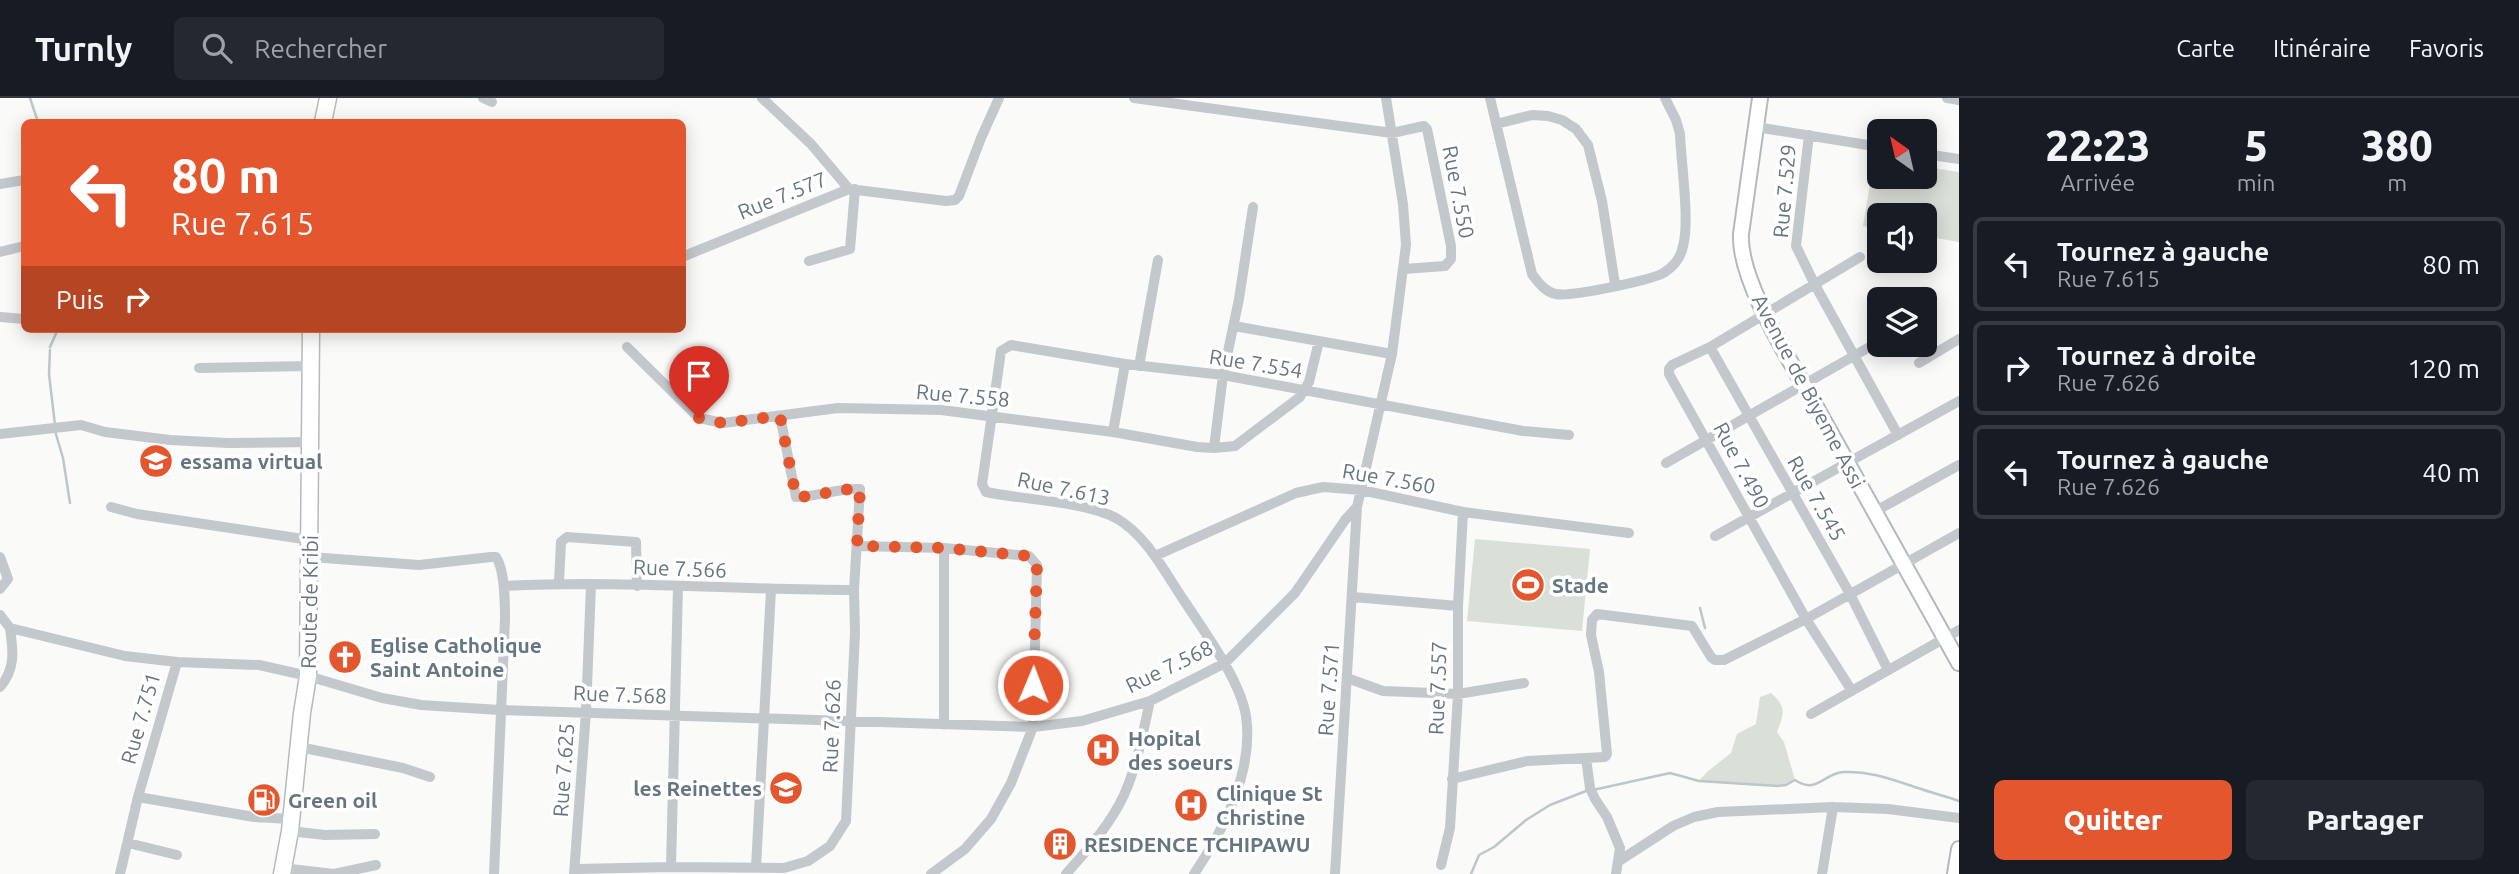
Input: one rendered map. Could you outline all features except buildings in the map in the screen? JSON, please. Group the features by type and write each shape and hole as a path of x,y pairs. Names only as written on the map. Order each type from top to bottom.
{"main road":[{"path":"324,119 328,98"},
{"name":"Avenue de Biyeme Assi","path":"1760,98 1740,245 1745,269 1765,313 1804,385 1959,663"},
{"name":"Route de Kribi","path":"282,871 308,676 311,333"},
{"path":"1955,874 1959,849"}],"street":[{"path":"762,98 811,144 852,189 850,249 808,261"},
{"name":"Rue 7.577","path":"686,255 852,189 955,200 999,98"},
{"name":"Rue 7.550","path":"1134,98 1176,101 1392,133 1424,126 1427,129 1451,246 1451,259 1445,265 1404,269"},
{"name":"Rue 7.568","path":"308,676 382,698 421,705 849,723 1033,727 1082,721 1150,701 1225,663 1295,593 1357,507 1392,354 1404,269 1406,230 1386,98"},
{"path":"1490,98 1532,274 1541,286 1555,295 1576,294 1657,276 1668,271 1676,262 1684,246 1685,229 1680,134 1665,98"},
{"path":"1947,98 1959,100"},
{"path":"1496,124 1532,115 1548,116 1562,120 1576,129 1588,145 1602,201 1615,285"},
{"path":"1756,127 1867,145"},
{"name":"Rue 7.529","path":"1809,135 1797,246 1814,283 1898,435"},
{"path":"1937,155 1959,159"},
{"path":"0,184 21,180"},
{"path":"1214,448 1223,375 1234,326 1253,207"},
{"path":"0,252 21,247"},
{"name":"Rue 7.490","path":"1852,691 1806,619 1669,369 1860,257"},
{"path":"1139,366 1158,260"},
{"path":"0,317 21,320"},
{"path":"1234,326 1392,354"},
{"path":"1919,363 1959,339"},
{"path":"1304,390 1309,382 1319,341"},
{"name":"Rue 7.554","path":"991,415 1000,355 1006,346 1011,345 1139,366 1223,375 1523,431 1569,435"},
{"name":"Rue 7.545","path":"1710,346 1850,594 1888,670"},
{"name":"Rue 7.558","path":"627,347 699,418 723,423 838,408 941,411 991,415 1214,448 1235,446 1286,410 1304,390"},
{"path":"1666,463 1867,349"},
{"path":"1112,432 1125,364"},
{"path":"198,368 310,366"},
{"path":"1715,536 1959,401"},
{"name":"Rue 7.613","path":"991,415 982,484 986,492 1097,510 1129,527 1155,556 1225,663 1246,715 1246,748 1230,814 1216,842 1194,874"},
{"name":"Rue 7.626","path":"575,872 671,867 784,868 808,861 830,846 846,821 860,489 842,488 811,497 796,497 780,416"},
{"path":"0,434 81,425 105,432 170,440 228,443 311,442"},
{"path":"1874,512 1959,465"},
{"name":"Rue 7.560","path":"1155,556 1296,493 1323,487 1361,490 1462,512 1629,533"},
{"path":"111,507 310,549 419,565 496,557 505,586 494,874"},
{"name":"Rue 7.571","path":"1335,874 1357,507"},
{"name":"Rue 7.557","path":"1441,865 1450,828 1458,694 1462,512"},
{"path":"1452,779 1527,761 1601,758 1607,754 1599,672 1591,635 1592,620 1597,614 1692,626 1711,656 1715,660 1724,660 1806,619 1959,533"},
{"path":"559,582 561,542 567,537 636,542 637,586"},
{"path":"857,546 944,548 1029,556 1037,565 1033,727 1011,783 991,819 965,849 931,874"},
{"path":"944,548 944,725"},
{"path":"0,557 8,579 0,589"},
{"name":"Rue 7.566","path":"505,586 559,582 771,590 854,590"},
{"name":"Rue 7.625","path":"575,872 592,584"},
{"path":"671,867 677,587"},
{"path":"756,867 771,590"},
{"path":"1353,597 1458,606"},
{"path":"0,615 10,628 13,659 8,678 0,687"},
{"path":"10,628 125,656 177,662"},
{"path":"1811,714 1959,630"},
{"name":"Rue 7.751","path":"120,874 138,797 177,662 259,665 308,676"},
{"path":"1347,678 1383,691 1458,694 1524,683"},
{"path":"1066,874 1102,833 1124,795 1136,761 1150,701"},
{"path":"299,747 403,768 430,777"},
{"path":"1586,758 1590,788 1620,848 1616,874"},
{"path":"138,797 254,817 326,835 375,834"},
{"path":"1619,861 1673,826 1694,817 1718,812 1833,807 1888,809 1959,818"},
{"path":"1822,874 1833,807"},
{"path":"128,843 177,855"},
{"path":"282,871 334,873 376,865"}],"shaded area":[{"path":"1937,169 1959,172 1959,242 1937,238 1937,203 1867,203 1867,227 1863,226 1869,189 1937,189"},
{"name":"Stade","path":"1475,539 1590,549 1582,631 1467,621"},
{"path":"1771,693 1782,707 1777,732 1784,742 1795,780 1778,786 1699,781 1731,753 1737,734 1756,724 1760,697"}],"waterway":[{"path":"30,98 37,119"},
{"path":"50,347 56,333"},
{"path":"50,350 49,374 55,425"},
{"path":"55,431 63,458 70,503"},
{"path":"1700,608 1705,628"},
{"path":"1593,790 1670,773 1699,781 1778,786 1795,780 1803,784 1815,784 1837,773 1854,772 1882,777 1959,801"},
{"path":"1471,874 1479,855 1494,847 1526,820 1550,805 1586,791"}],"place":[{"name":"essama virtual","path":"156,461"},
{"name":"Stade","path":"1528,585"},
{"name":"Eglise Catholique Saint Antoine","path":"345,657"},
{"name":"Hopital des soeurs","path":"1103,750"},
{"name":"les Reinettes","path":"786,788"},
{"name":"Green oil","path":"264,800"},
{"name":"Clinique St Christine","path":"1191,805"},
{"name":"RESIDENCE TCHIPAWU","path":"1060,844"}],"route":[{"path":"699,418 723,423 780,416 796,497 811,497 842,488 860,489 857,546 944,548 1029,556 1034,559 1037,565 1033,685"}]}
